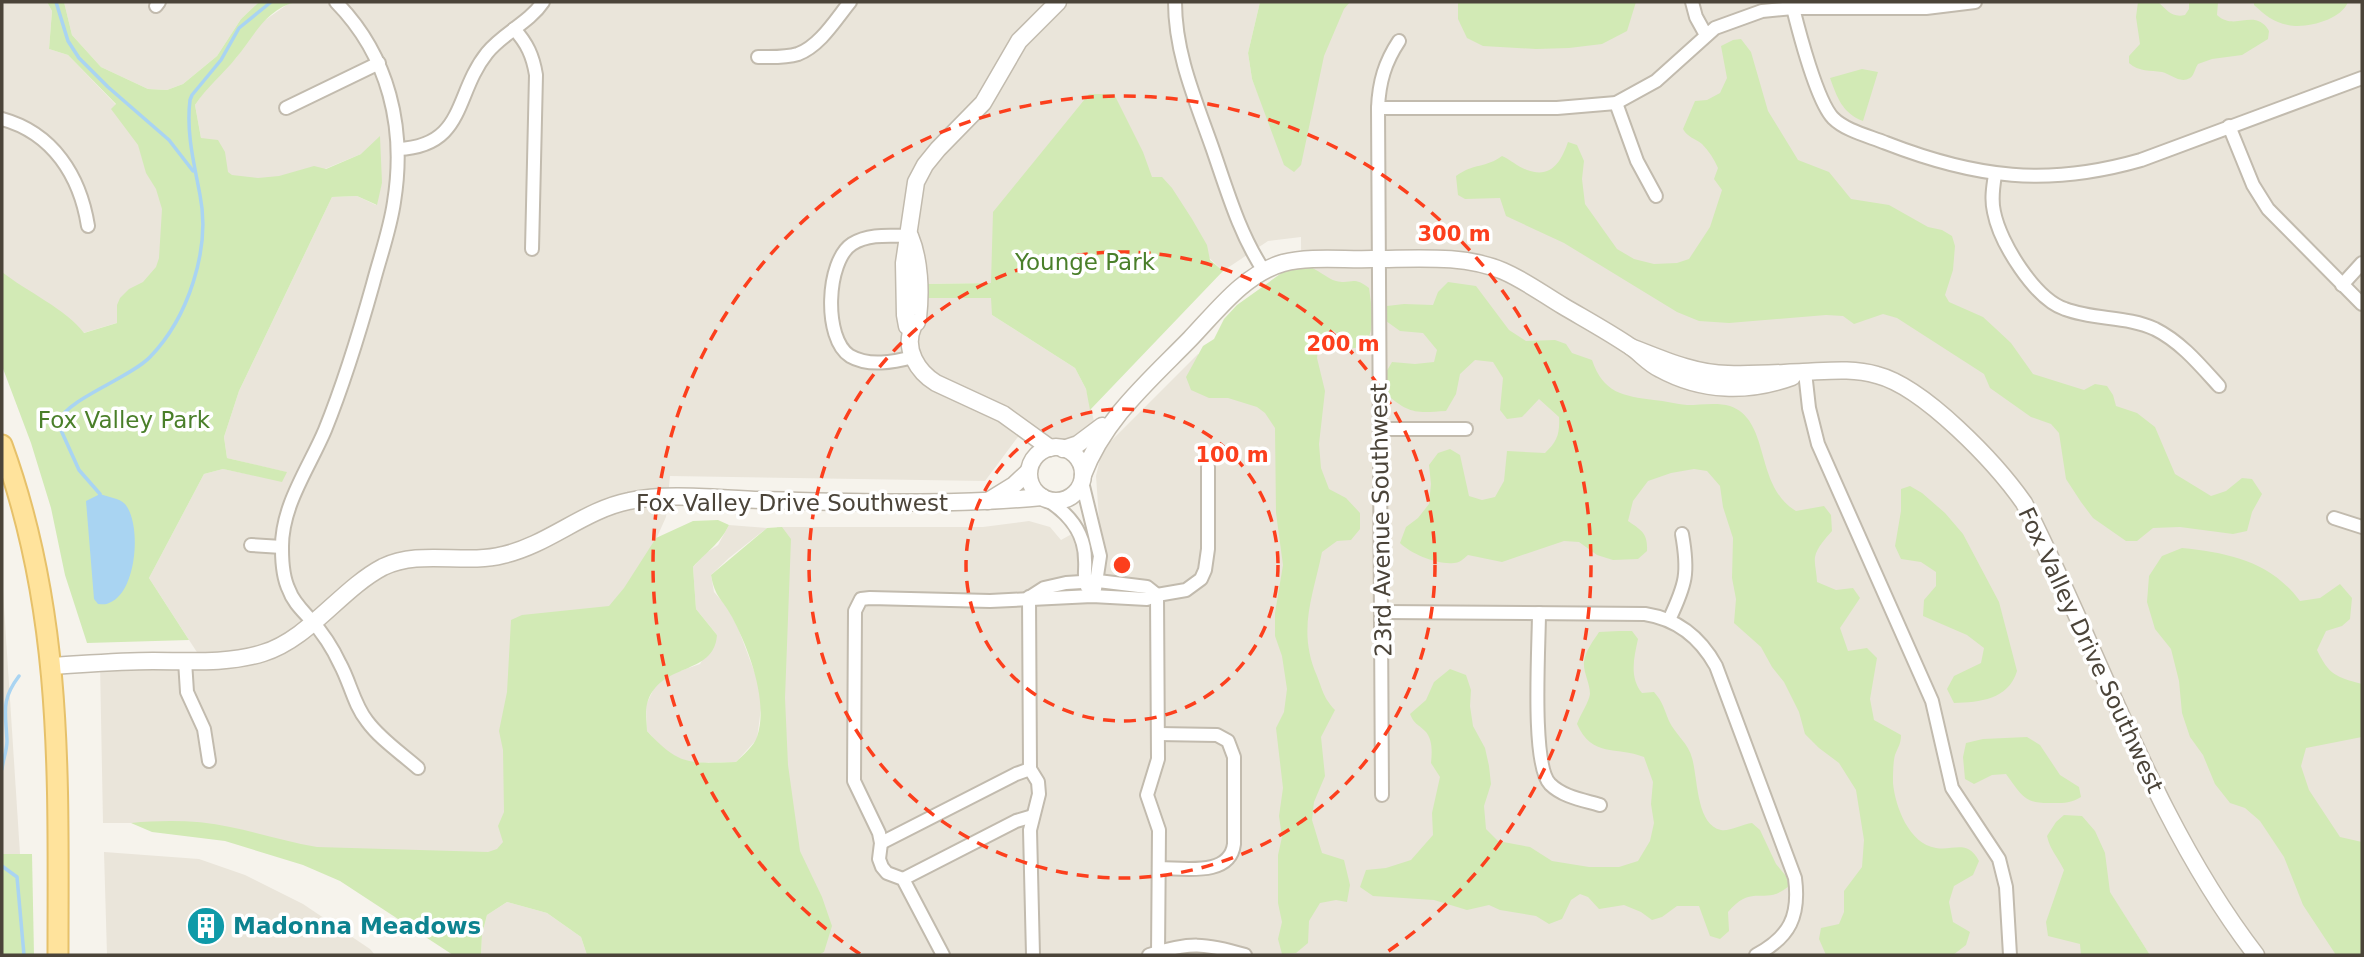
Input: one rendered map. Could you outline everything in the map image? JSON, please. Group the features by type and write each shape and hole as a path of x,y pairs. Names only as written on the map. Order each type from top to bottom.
{"main road":[{"path":"2,445 39,576 52,666 57,751 58,955"}],"street":[{"path":"336,2 356,24 379,63 391,98 398,149 396,186 392,216 363,319 332,413 288,510 282,547 288,589 313,621 341,665 365,719 418,768"},
{"path":"398,149 428,144 447,129 481,60 496,43 532,15 543,2"},
{"path":"758,57 787,56 802,52 827,30 850,2"},
{"path":"1058,2 1019,41 983,103 925,165 914,191 910,236 904,263 905,315 907,326 912,328 913,357 927,378 997,410 1024,430 1078,458 1100,556 1091,582"},
{"path":"1175,2 1177,37 1187,76 1236,217 1264,271"},
{"path":"1692,2 1696,18 1706,35"},
{"path":"1378,108 1557,108 1616,103 1656,81 1706,35 1743,16 1762,10 1926,8 1975,2"},
{"path":"1793,8 1827,110 1838,121 1940,162 1995,174 2046,176 2115,167 2141,160 2362,78"},
{"path":"514,29 532,56 536,75 532,249"},
{"name":"23rd Avenue Southwest","path":"1382,794 1378,108 1384,67 1399,41"},
{"path":"286,108 379,63"},
{"path":"1616,103 1637,162 1656,196"},
{"path":"2,119 19,124 37,134 62,160 80,191 89,226"},
{"path":"2229,126 2253,185 2267,209 2362,304"},
{"path":"1995,174 1993,207 1999,229 2025,274 2045,298 2070,311 2130,321 2157,330 2189,354 2219,386"},
{"path":"910,236 864,238 846,248 835,268 833,278 832,322 837,341 850,356 884,363 913,357"},
{"name":"Fox Valley Drive Southwest","path":"1057,448 1079,444 1113,419 1229,298 1264,271 1281,263 1296,261 1451,260 1488,266 1516,278 1631,347 1672,362 1712,373 1829,370 1861,372 1892,379 1955,427 2018,495 2040,534 2183,844 2220,906 2256,955"},
{"path":"2342,285 2362,263"},
{"path":"1805,372 1809,408 1818,444 1933,701 1952,788 1999,859 2006,887 2010,955"},
{"name":"Fox Valley Drive Southwest","path":"1083,478 1091,453 1113,419"},
{"path":"1380,429 1466,429"},
{"path":"1024,430 1032,486 1076,524 1086,557 1092,596"},
{"path":"1030,469 1035,458 1057,448"},
{"path":"943,955 903,879 887,873 882,867 879,859 881,843 875,824 852,773 855,611 858,603 861,599 870,598 990,601 1092,596 1147,599 1186,590 1201,579 1205,570 1208,549 1208,467"},
{"name":"Fox Valley Drive Southwest","path":"986,502 1014,485 1030,469"},
{"path":"1045,499 1066,500 1079,489 1083,478"},
{"name":"Fox Valley Drive Southwest","path":"52,666 233,659 268,652 292,639 372,574 393,563 417,559 501,556 536,544 628,501 656,498 950,504 1045,499"},
{"path":"2334,518 2362,527"},
{"path":"1669,620 1686,580 1687,558 1682,534"},
{"path":"251,545 282,547"},
{"path":"1029,597 1044,588 1066,583 1091,582 1147,587 1157,595"},
{"path":"1157,595 1158,759 1147,795 1159,830 1155,954 1178,946 1203,945 1245,955"},
{"path":"1029,597 1030,769 1038,782 1039,794 1030,830 1033,955"},
{"path":"1382,612 1631,613 1669,620 1696,637 1716,666 1795,878 1797,904 1790,926 1781,938 1756,955"},
{"path":"1539,613 1539,746 1543,773 1548,783 1557,790 1600,805"},
{"path":"185,661 187,692 204,729 209,761"},
{"path":"1157,734 1217,735 1228,741 1234,757 1234,844 1230,858 1225,863 1209,867 1159,868"},
{"path":"881,843 1030,769"},
{"path":"903,879 1016,821 1032,816"}],"shaded area":[{"path":"2,2 47,2 52,11 49,49 68,55 147,137 171,190 165,265 130,319 50,343 2,335"},
{"path":"64,2 259,2 241,19 217,56 183,84 167,90 148,89 101,67 72,35"},
{"path":"1260,2 1248,53 1252,79 1276,139 1300,2 2362,2 2362,955 2150,955 2094,868 2094,955 819,955 824,952 776,864 777,527 983,527 1029,521 1050,527 1061,540 1099,519 1096,476 1100,459 1109,443 1198,354 1302,422 1301,237 1268,241 1223,271 1167,218 991,283 927,284 928,298 992,298 992,315 1075,368 1086,389 1096,429 1056,446 1023,430 985,481 670,476 666,517 514,857 317,853 143,823 103,823 100,663 202,660 149,578 204,474 223,469 282,481 286,472 227,458 224,437 239,391 332,197 357,196 376,205 382,182 361,154 291,183 235,189 206,165 195,105 208,86 236,58 258,25 288,4"},
{"path":"729,525 767,528 711,575 714,592 727,607 738,628 759,684 761,708 757,739 736,762 692,763 668,754 647,731 646,705 656,684 674,673 700,664 717,635 696,609 693,567 718,545"},
{"path":"2,576 20,854 2,854"},
{"path":"104,852 199,859 245,875 303,904 375,955 107,955"},
{"path":"507,902 547,913 581,937 587,955 481,955 487,915"}],"green space":[{"name":"Fox Valley Park","path":"47,2 64,2 72,35 101,67 148,89 167,90 183,84 217,56 241,19 259,2 296,2 269,17 195,105 201,138 218,140 225,152 228,172 232,175 258,178 279,176 314,166 326,169 361,154 380,136 382,183 377,205 357,196 332,197 239,391 224,437 227,458 287,472 282,482 223,469 204,474 149,578 189,640 87,643 65,575 51,508 31,443 2,366 2,272 56,308 84,333 117,323 117,305 120,298 129,289 143,282 156,267 159,258 162,209 156,189 146,173 138,145 111,109 116,104 68,55 49,49 52,11"},
{"path":"1260,2 1350,2 1344,9 1324,56 1301,165 1294,172 1284,165 1252,79 1248,53"},
{"path":"1458,2 1636,2 1627,31 1602,44 1536,49 1483,46 1467,38 1458,19"},
{"path":"2138,2 2158,2 2170,13 2180,16 2185,15 2189,9 2189,2 2218,2 2217,15 2224,20 2258,21 2269,31 2268,39 2242,55 2198,64 2193,76 2186,80 2141,69 2129,63 2129,56 2140,44 2136,17"},
{"path":"2254,2 2348,2 2331,18 2295,26 2274,20 2254,5"},
{"path":"1741,39 1751,52 1768,111 1798,160 1829,172 1851,199 1889,205 1928,227 1942,230 1952,236 1955,246 1953,270 1945,295 1949,302 1983,317 2011,343 2033,374 2084,390 2095,384 2107,386 2116,406 2137,413 2155,427 2175,474 2211,496 2226,491 2242,478 2252,479 2262,494 2252,512 2247,531 2233,534 2180,527 2153,528 2137,541 2126,541 2093,518 2066,479 2059,433 2051,424 2031,417 1990,388 1984,374 1897,318 1883,314 1854,324 1843,316 1826,315 1729,323 1699,321 1677,312 1564,243 1506,216 1500,198 1465,199 1458,195 1456,176 1462,172 1502,156 1524,169 1543,172 1554,167 1568,142 1577,145 1584,161 1582,179 1585,204 1617,249 1634,259 1654,264 1677,263 1689,259 1710,227 1722,190 1714,179 1718,168 1711,155 1683,129 1695,101 1707,100 1720,93 1727,78 1721,46"},
{"path":"1862,69 1878,72 1863,121 1845,109 1830,78"},
{"name":"Younge Park","path":"1089,94 1114,94 1143,152 1152,177 1162,177 1172,188 1207,245 1210,260 1223,271 1090,410 1086,389 1075,368 992,315 991,298 927,298 927,284 991,283 993,212"},
{"path":"1306,265 1333,280 1355,281 1369,288 1372,318 1369,337 1364,344 1356,348 1345,348 1340,336 1334,331 1319,342 1317,358 1325,391 1319,444 1321,468 1329,489 1346,498 1360,513 1360,529 1351,540 1337,541 1322,552 1311,599 1307,628 1311,659 1324,694 1335,710 1321,737 1325,776 1314,802 1312,820 1322,853 1344,860 1350,885 1347,902 1336,900 1320,903 1309,921 1308,943 1296,953 1282,954 1278,939 1282,922 1278,903 1278,855 1282,837 1279,816 1283,788 1276,728 1284,712 1287,689 1282,656 1275,636 1275,613 1283,565 1276,513 1275,428 1265,413 1257,407 1228,398 1209,398 1191,390 1186,377 1203,346 1214,339 1224,319 1237,305 1290,267"},
{"path":"1448,282 1476,286 1509,330 1526,341 1555,340 1566,344 1572,353 1592,360 1602,380 1616,391 1633,397 1683,405 1730,406 1743,414 1752,425 1767,470 1783,500 1796,511 1824,506 1831,515 1832,531 1815,557 1817,582 1836,590 1853,588 1860,598 1840,628 1848,651 1867,648 1877,658 1870,699 1874,720 1901,735 1894,758 1893,776 1900,813 1911,832 1926,845 1943,849 1965,848 1979,861 1973,875 1954,886 1949,902 1953,922 1970,932 1966,945 1953,955 1826,955 1819,939 1821,928 1839,924 1844,912 1844,891 1862,867 1864,840 1856,790 1839,763 1805,734 1799,712 1784,682 1761,647 1734,623 1736,599 1732,578 1733,538 1723,507 1720,486 1707,471 1694,469 1648,481 1633,501 1628,521 1645,536 1647,551 1638,559 1613,560 1597,555 1579,542 1564,541 1502,562 1468,555 1458,562 1448,563 1425,558 1400,543 1406,527 1418,518 1429,504 1429,465 1438,453 1450,449 1460,455 1469,496 1482,500 1495,497 1504,481 1507,451 1545,453 1558,433 1559,417 1539,399 1522,417 1507,419 1500,410 1503,378 1493,362 1475,360 1460,374 1456,394 1446,411 1412,410 1400,405 1384,392 1385,374 1392,362 1434,362 1437,350 1423,333 1400,331 1386,321 1387,306 1433,305 1438,292"},
{"path":"1910,486 1945,513 1963,534 1999,602 2017,671 2007,688 1992,698 1954,703 1947,689 1954,676 1981,663 1984,648 1967,635 1923,616 1924,600 1936,586 1936,572 1921,562 1901,559 1895,546 1901,511 1901,489"},
{"path":"718,520 729,525 717,543 693,567 696,609 717,635 714,648 697,664 674,674 653,690 646,707 647,731 668,751 696,762 736,762 753,744 760,723 759,692 751,660 717,593 711,575 767,528 782,527 791,539 785,698 788,765 800,851 822,897 832,926 824,952 819,955 587,955 581,937 547,913 507,902 487,915 481,955 453,955 340,881 303,865 225,841 152,832 131,823 206,823 317,847 488,852 497,849 503,842 498,826 504,812 503,750 499,731 507,692 511,620 522,615 609,606 624,588 656,538 693,521"},
{"path":"2182,548 2247,561 2276,577 2300,601 2320,598 2340,584 2352,598 2350,619 2342,626 2326,631 2317,650 2325,665 2334,674 2362,684 2362,737 2306,748 2301,766 2309,790 2340,837 2362,842 2362,955 2336,955 2303,905 2284,857 2260,821 2245,808 2230,803 2215,784 2203,755 2190,737 2182,713 2179,681 2171,649 2155,629 2147,602 2149,576 2162,556"},
{"path":"1632,631 1638,639 1635,680 1642,693 1654,692 1672,726 1688,748 1699,800 1707,819 1721,830 1752,823 1760,830 1789,886 1773,895 1752,896 1737,903 1728,912 1729,931 1720,939 1710,936 1699,906 1677,906 1662,917 1652,920 1624,905 1599,909 1588,897 1580,894 1571,900 1562,919 1549,924 1536,916 1500,910 1489,905 1467,910 1434,900 1373,896 1360,887 1366,870 1386,868 1411,860 1433,835 1432,813 1440,777 1431,763 1429,738 1410,714 1426,700 1434,682 1450,669 1466,675 1471,690 1473,726 1485,748 1491,784 1484,806 1486,829 1498,841 1530,847 1552,861 1589,867 1619,867 1638,861 1650,841 1654,823 1651,804 1653,782 1644,757 1597,746 1583,735 1577,724 1590,694 1584,666 1588,650 1599,632"},
{"path":"2027,737 2040,745 2060,775 2079,787 2081,797 2065,803 2036,802 2025,798 2006,774 1992,775 1974,784 1965,779 1963,757 1966,743 1983,739"},
{"path":"2064,815 2082,816 2095,831 2105,853 2110,892 2150,955 2081,955 2080,944 2048,936 2046,922 2064,870 2047,836"},
{"path":"2,854 32,854 34,955 2,955"}],"water":[{"path":"100,494 125,504 134,526 135,541 131,573 126,586 118,597 105,604 98,604 94,599 86,501"}],"waterway":[{"path":"56,2 68,41 79,58 169,140 193,171"},
{"path":"100,494 79,470 59,421 74,405 141,365 164,341 175,323 193,282 202,238 203,216 190,136 190,100 221,60 239,28 271,2"},
{"path":"2,769 7,744 7,700 19,676"},
{"path":"2,866 17,877 24,955"}],"place":[{"name":"Madonna Meadows","path":"206,926"}]}
